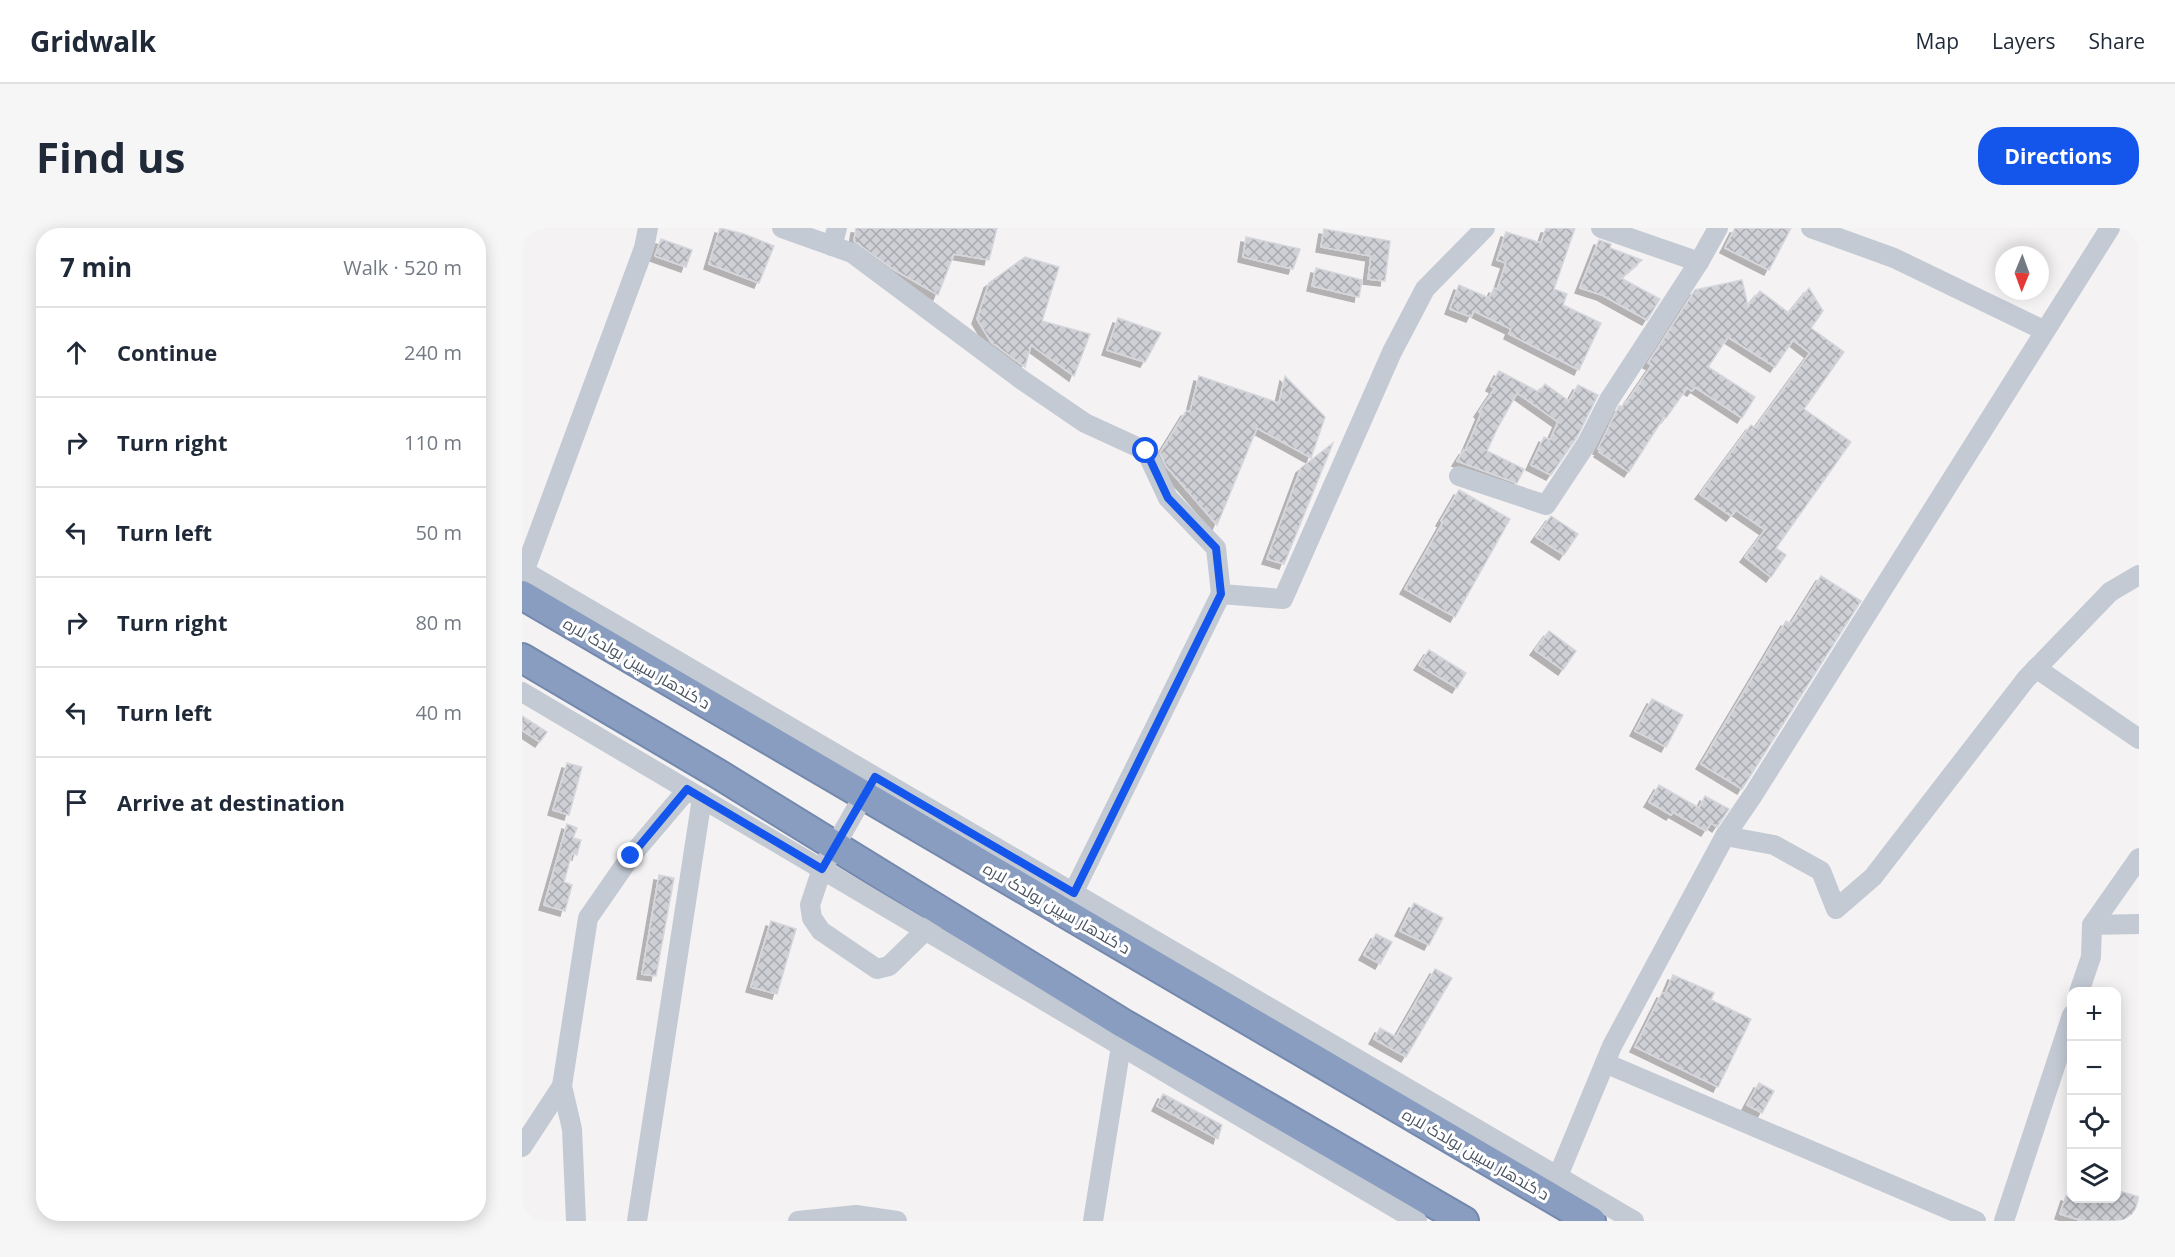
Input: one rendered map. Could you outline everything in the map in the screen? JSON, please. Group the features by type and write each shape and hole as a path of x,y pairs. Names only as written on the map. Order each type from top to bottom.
{"highway":[{"name":"د کندهار سپین بولدک لاره","path":"523,579 1591,1221"},
{"path":"522,658 715,772 828,857 934,921 1135,1030 1464,1221"}],"street":[{"path":"523,579 644,248 648,228"},
{"path":"782,228 835,237 852,253 1022,380 1085,423 1146,451 1168,498 1216,548 1221,594 1074,893"},
{"path":"1221,594 1283,599 1392,352 1425,289 1485,228"},
{"path":"1601,228 1699,262"},
{"path":"1459,476 1546,506 1587,443 1609,400 1699,262 1718,228"},
{"path":"1811,228 1894,258 2045,331"},
{"path":"1558,1176 1612,1046 1725,836 2110,228"},
{"path":"1725,836 1774,845 1821,871 1836,909 1873,877 2036,668 2110,592 2139,575"},
{"path":"2036,668 2139,739"},
{"path":"522,692 694,794 828,857"},
{"path":"1417,1221 1121,1046 934,921 890,966 877,969 821,930 812,918 810,905 828,857 869,786 1074,893 1634,1221"},
{"path":"576,1221 572,1130 562,1086 588,918 631,856 694,794"},
{"path":"637,1221 694,794"},
{"path":"2081,987 2091,957 2092,926 2139,858"},
{"path":"2092,926 2139,924"},
{"path":"2004,1221 2067,1030"},
{"path":"1093,1221 1121,1046"},
{"path":"1605,1063 1976,1221"},
{"path":"522,1147 562,1086"},
{"path":"798,1221 856,1215 897,1221"}],"building":[{"path":"720,228 744,234 774,246 759,283 709,264"},
{"path":"856,228 997,228 989,260 954,254 938,295 893,269 854,241"},
{"path":"1546,228 1575,228 1554,289 1567,294 1563,305 1601,323 1579,370 1509,334 1511,329 1474,311 1471,317 1450,309 1459,285 1489,298 1494,288 1497,290 1506,263 1497,260 1506,232 1541,243"},
{"path":"1735,228 1791,228 1769,270 1725,248"},
{"path":"1324,229 1390,241 1385,281 1368,279 1371,256 1321,247"},
{"path":"1246,237 1300,249 1293,269 1243,257"},
{"path":"661,239 692,250 686,267 655,256"},
{"path":"1599,240 1611,244 1610,248 1642,260 1621,278 1660,299 1647,320 1602,295 1580,288"},
{"path":"1025,257 1059,267 1042,321 1090,334 1074,376 1031,345 1025,367 991,342 977,319 989,283"},
{"path":"1316,268 1362,280 1359,297 1312,286"},
{"path":"1742,280 1748,306 1760,291 1789,313 1809,288 1823,311 1811,328 1844,352 1804,409 1851,442 1776,548 1786,555 1771,577 1745,557 1765,530 1736,510 1731,516 1700,494 1751,425 1755,428 1810,353 1793,340 1775,367 1728,337 1708,367 1755,397 1742,418 1695,387 1692,391 1687,388 1666,418 1664,417 1629,472 1599,452 1601,450 1598,449 1619,406 1622,407 1625,401 1627,402 1652,365 1648,363 1695,290"},
{"path":"1118,318 1161,333 1145,362 1107,350"},
{"path":"1499,371 1539,392 1545,384 1569,401 1578,385 1598,395 1577,437 1551,475 1531,465 1544,437 1550,440 1558,422 1517,393 1487,451 1524,469 1517,483 1457,461 1465,451 1481,414 1479,412 1495,388 1491,386"},
{"path":"1199,376 1279,403 1285,376 1325,417 1311,458 1257,428 1217,525 1166,466 1160,453 1186,411 1190,412"},
{"path":"1333,443 1284,564 1267,559 1301,468"},
{"path":"1459,490 1510,519 1455,617 1405,589"},
{"path":"1551,516 1578,534 1564,555 1536,537"},
{"path":"1821,576 1861,601 1742,789 1701,764 1786,621 1791,624"},
{"path":"1549,631 1576,651 1563,670 1535,650"},
{"path":"1429,650 1466,673 1457,688 1419,665"},
{"path":"1652,699 1683,715 1666,747 1635,731"},
{"path":"522,716 547,732 540,742 522,730"},
{"path":"567,763 582,767 569,815 553,810"},
{"path":"1659,785 1699,808 1705,796 1729,809 1717,827 1711,823 1706,831 1673,812 1671,815 1649,802"},
{"path":"567,824 577,828 573,838 581,840 577,855 572,853 564,882 572,885 565,911 544,905"},
{"path":"659,875 674,878 656,976 642,974"},
{"path":"1414,903 1443,918 1429,945 1400,931"},
{"path":"771,921 796,929 777,994 751,987"},
{"path":"1376,934 1392,942 1380,964 1364,955"},
{"path":"1435,969 1452,978 1406,1057 1374,1039 1380,1028 1396,1037"},
{"path":"1673,975 1714,993 1711,1000 1751,1019 1718,1087 1635,1047"},
{"path":"1759,1083 1774,1091 1762,1113 1747,1105"},
{"path":"1163,1094 1222,1125 1218,1139 1157,1106"},
{"path":"2121,1192 2139,1197 2132,1221 2083,1221 2060,1214 2066,1196 2067,1203 2121,1203"}],"route":[{"path":"631,856 687,789 822,869 875,777 1074,893 1221,594 1216,548 1168,498 1146,451"}]}
